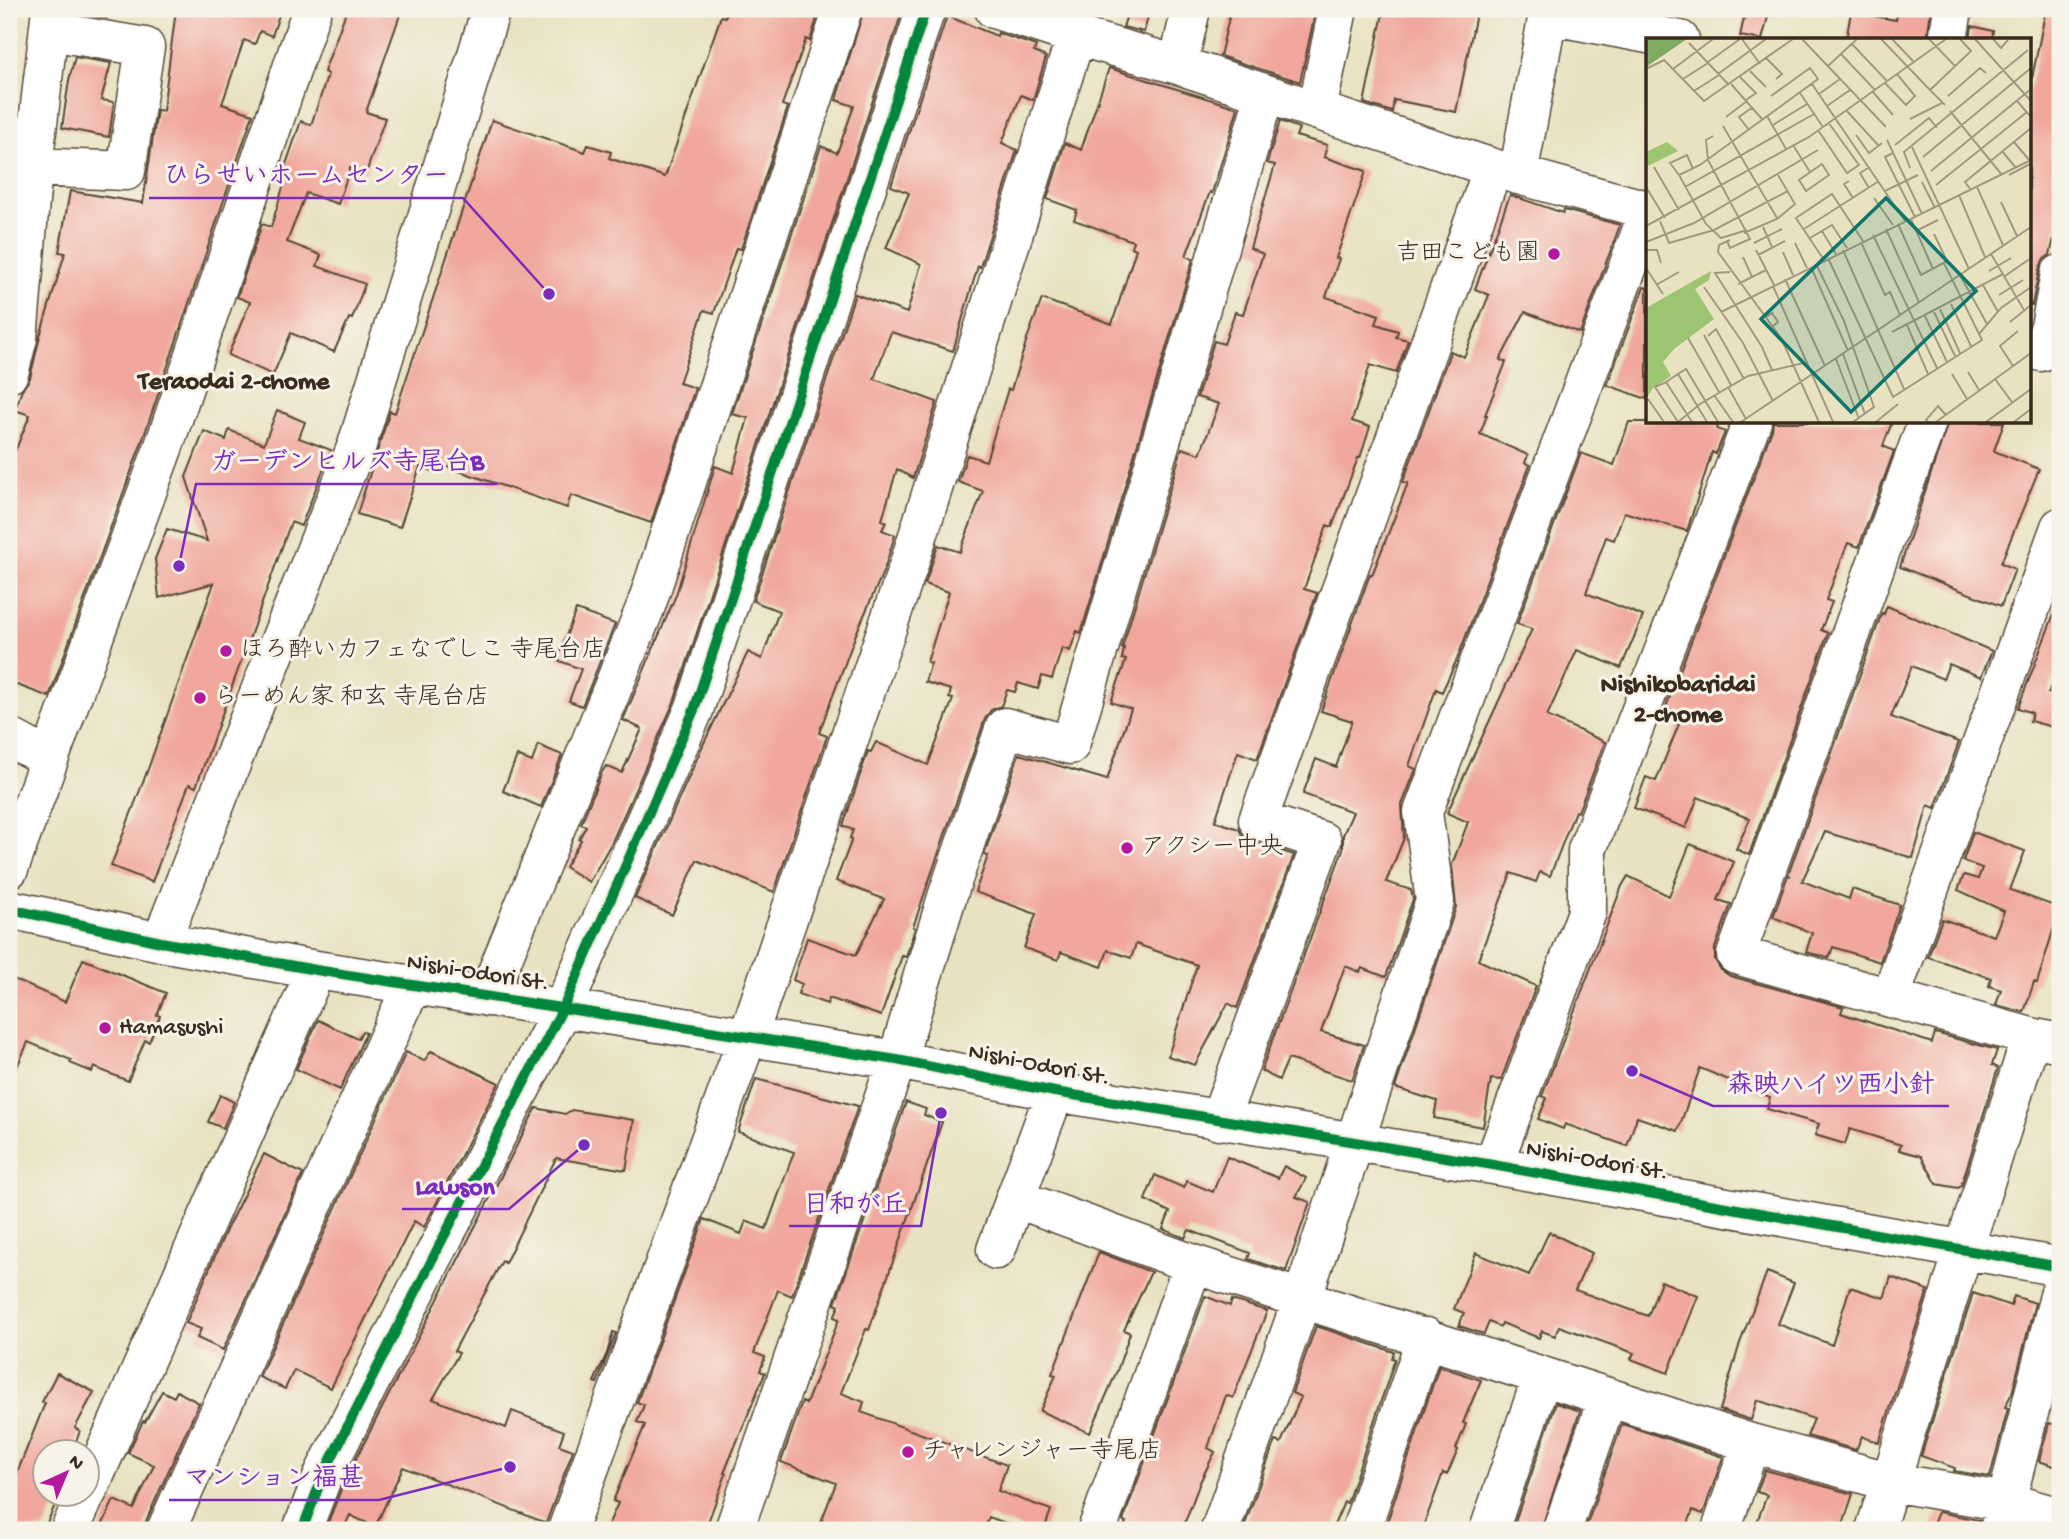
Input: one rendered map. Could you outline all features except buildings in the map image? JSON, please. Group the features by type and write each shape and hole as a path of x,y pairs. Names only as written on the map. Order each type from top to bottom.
{"street":[{"path":"9,869 165,443 312,9"},
{"path":"161,942 357,445 491,9"},
{"path":"487,997 646,606 844,9"},
{"path":"302,1530 330,1461 563,1009 694,710 926,9"},
{"path":"994,9 1032,15 1076,36 1178,65 1505,172 1646,210"},
{"path":"1178,65 1191,9"},
{"path":"1317,110 1338,9"},
{"path":"1948,38 1953,9"},
{"path":"1219,1121 1322,841 1258,820 1505,172 1549,12 1671,38"},
{"path":"9,373 18,338 33,167 50,20 145,47 126,171 33,167"},
{"path":"567,1530 748,1036 910,561 1076,36"},
{"path":"734,1530 897,1060 947,897 1006,727 1070,745 1265,94"},
{"path":"1220,1530 1302,1299 1435,901 1423,812 1646,219"},
{"path":"2043,354 2060,274"},
{"path":"1493,1165 1587,912 1587,850 1751,424"},
{"path":"1875,1530 1962,1249 2045,1040 1736,954 1926,424"},
{"path":"1890,998 2060,531"},
{"path":"9,737 49,759"},
{"name":"Nishi-Odori St.","path":"9,909 161,942 316,970 897,1060 1055,1092 1493,1165 2060,1266"},
{"path":"102,1458 316,970"},
{"path":"166,1530 412,985"},
{"path":"996,1250 1055,1092"},
{"path":"1015,1198 1193,1264 1751,1443 2003,1516 2060,1517"},
{"path":"1097,1530 1193,1264"},
{"path":"2003,1516 2060,1292"},
{"path":"1361,1530 1426,1338"},
{"path":"1489,1530 1542,1377"},
{"path":"1562,1530 1608,1397"},
{"path":"1721,1530 1751,1443"},
{"path":"70,1530 80,1508"}],"cycle path":[{"path":"302,1530 324,1473 563,1008 694,710 926,9"},
{"path":"9,909 161,942 316,970 897,1060 1055,1092 1493,1165 2060,1267"}],"place":[{"name":"吉田こども園","path":"1554,254"},
{"name":"ひらせいホームセンター","path":"549,294"},
{"name":"ガーデンヒルズ寺尾台B","path":"179,566"},
{"name":"ほろ酔いカフェなでしこ 寺尾台店","path":"226,651"},
{"name":"らーめん家 和玄 寺尾台店","path":"200,698"},
{"name":"アクシー中央","path":"1127,848"},
{"name":"Hamasushi","path":"105,1028"},
{"name":"森映ハイツ西小針","path":"1632,1071"},
{"name":"日和が丘","path":"941,1113"},
{"name":"Lawson","path":"584,1145"},
{"name":"チャレンジャー寺尾店","path":"908,1452"},
{"name":"マンション福甚","path":"510,1467"}],"district":[{"name":"Teraodai 2-chome","path":"234,383"},
{"name":"Nishikobaridai 2-chome","path":"1678,701"}]}
